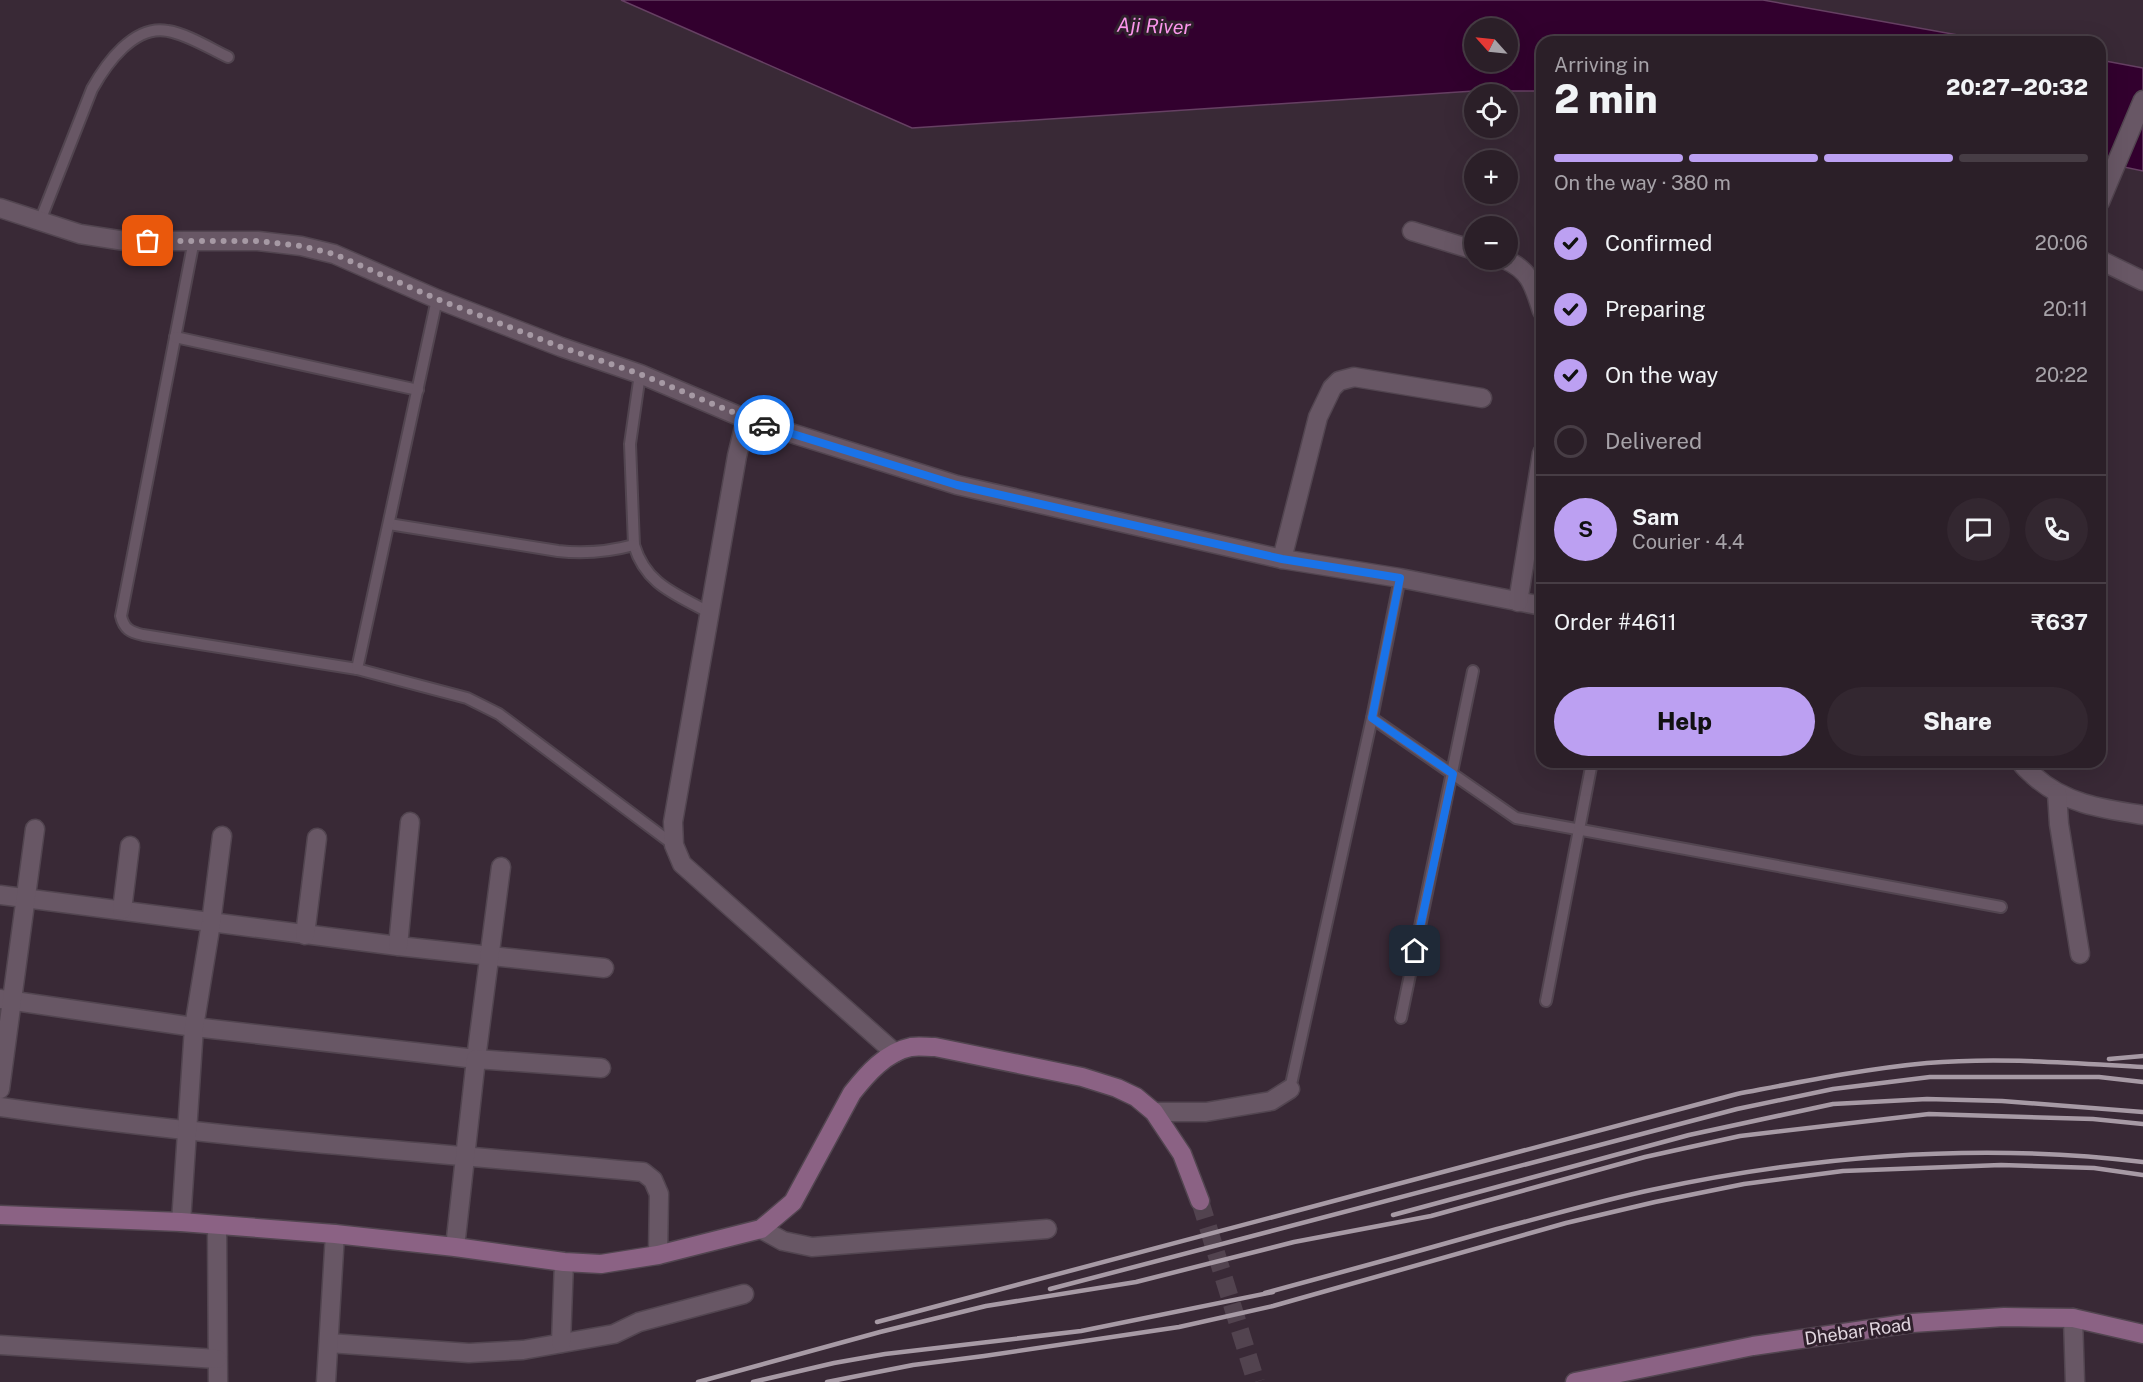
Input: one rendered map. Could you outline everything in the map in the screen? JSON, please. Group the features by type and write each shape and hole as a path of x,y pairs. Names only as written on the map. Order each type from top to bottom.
{"street":[{"path":"2106,187 2143,100"},
{"path":"0,208 80,234 125,241 258,241 301,246 334,254 437,299 561,347 640,374 746,419 957,485 1282,559 1400,578 1536,605"},
{"path":"1412,231 1464,247"},
{"path":"2106,263 2143,281"},
{"path":"1518,267 1526,272 1536,292"},
{"path":"1282,559 1318,417 1332,388 1339,381 1354,377 1482,398"},
{"path":"746,419 737,456 673,822 674,845 682,864 895,1053"},
{"path":"1518,602 1536,490"},
{"path":"2027,768 2041,783 2057,794 2078,803 2143,815"},
{"path":"2057,794 2059,824 2080,954"},
{"path":"398,946 410,822"},
{"path":"0,1089 6,1000 27,897 35,829"},
{"path":"181,1222 194,1027 222,836"},
{"path":"304,935 317,838"},
{"path":"122,909 130,846"},
{"path":"455,1247 501,867"},
{"path":"0,895 122,909 304,935 604,969"},
{"path":"6,1000 194,1027 476,1059 602,1068"},
{"path":"0,1215 181,1222 335,1234 564,1262 601,1264 658,1255 761,1229 793,1202 852,1093 864,1078 895,1053 911,1047 935,1047 1082,1077 1117,1088 1136,1097 1154,1112 1182,1154 1200,1201"},
{"path":"1154,1112 1206,1112 1271,1101 1290,1089"},
{"path":"0,1107 373,1150 643,1172 653,1180 659,1194 658,1255"},
{"path":"217,1226 218,1382"},
{"path":"761,1229 783,1241 812,1247 1047,1229"},
{"path":"326,1382 335,1234"},
{"path":"561,1342 564,1262"},
{"path":"329,1343 469,1353 522,1350 614,1334 639,1322 744,1294"},
{"name":"Dhebar Road","path":"1575,1382 1649,1375 1753,1346 1912,1323 2004,1317 2073,1318 2143,1334"},
{"path":"2073,1318 2075,1382"},
{"path":"0,1345 217,1359"}],"lane":[{"path":"40,221 92,89 114,57 147,33 160,29 171,31 228,57"},
{"path":"194,240 122,616 123,625 127,630 143,635 357,669 467,698 499,714 674,845"},
{"path":"357,669 437,299"},
{"path":"175,337 417,390"},
{"path":"640,374 630,444 634,545 638,560 660,585 710,613"},
{"path":"389,524 568,552 602,552 634,545"},
{"path":"1290,1089 1372,718 1400,578"},
{"path":"1401,1018 1473,671"},
{"path":"1372,718 1516,818 2001,908"},
{"path":"1546,1001 1591,768"}],"water":[{"name":"Aji River","path":"621,0 1763,0 1964,36 1536,36 1536,91 1518,91 1518,84 1464,84 1464,92 912,128"},
{"path":"2106,61 2143,68 2143,171 2106,163"}],"tunnel":[{"path":"1200,1201 1256,1382"}],"railway":[{"path":"2109,1059 2143,1056"},
{"path":"877,1322 1737,1094 1855,1072 1954,1061 2062,1062 2143,1067"},
{"path":"1050,1289 1737,1109 1833,1089 1930,1077 2099,1077 2143,1082"},
{"path":"1393,1215 1689,1135 1833,1104 1927,1099 2002,1101 2143,1112"},
{"path":"698,1382 880,1332 986,1306 1136,1282 1294,1242 1431,1216 1645,1157 1740,1136 1929,1114 2093,1119 2143,1124"},
{"path":"1265,1293 1612,1199 1772,1168 1834,1161 1958,1153 2082,1156 2143,1162"},
{"path":"827,1382 913,1365 1179,1327 1273,1306 1566,1223 1744,1184 1843,1171 2001,1165 2094,1168 2143,1175"},
{"path":"753,1382 885,1354 1081,1331 1273,1292"}],"way so far":[{"path":"148,241 258,241 301,246 334,254 437,299 561,347 640,374 764,425"}],"route":[{"path":"764,425 957,485 1282,559 1400,578 1372,718 1453,774 1415,951"}]}
